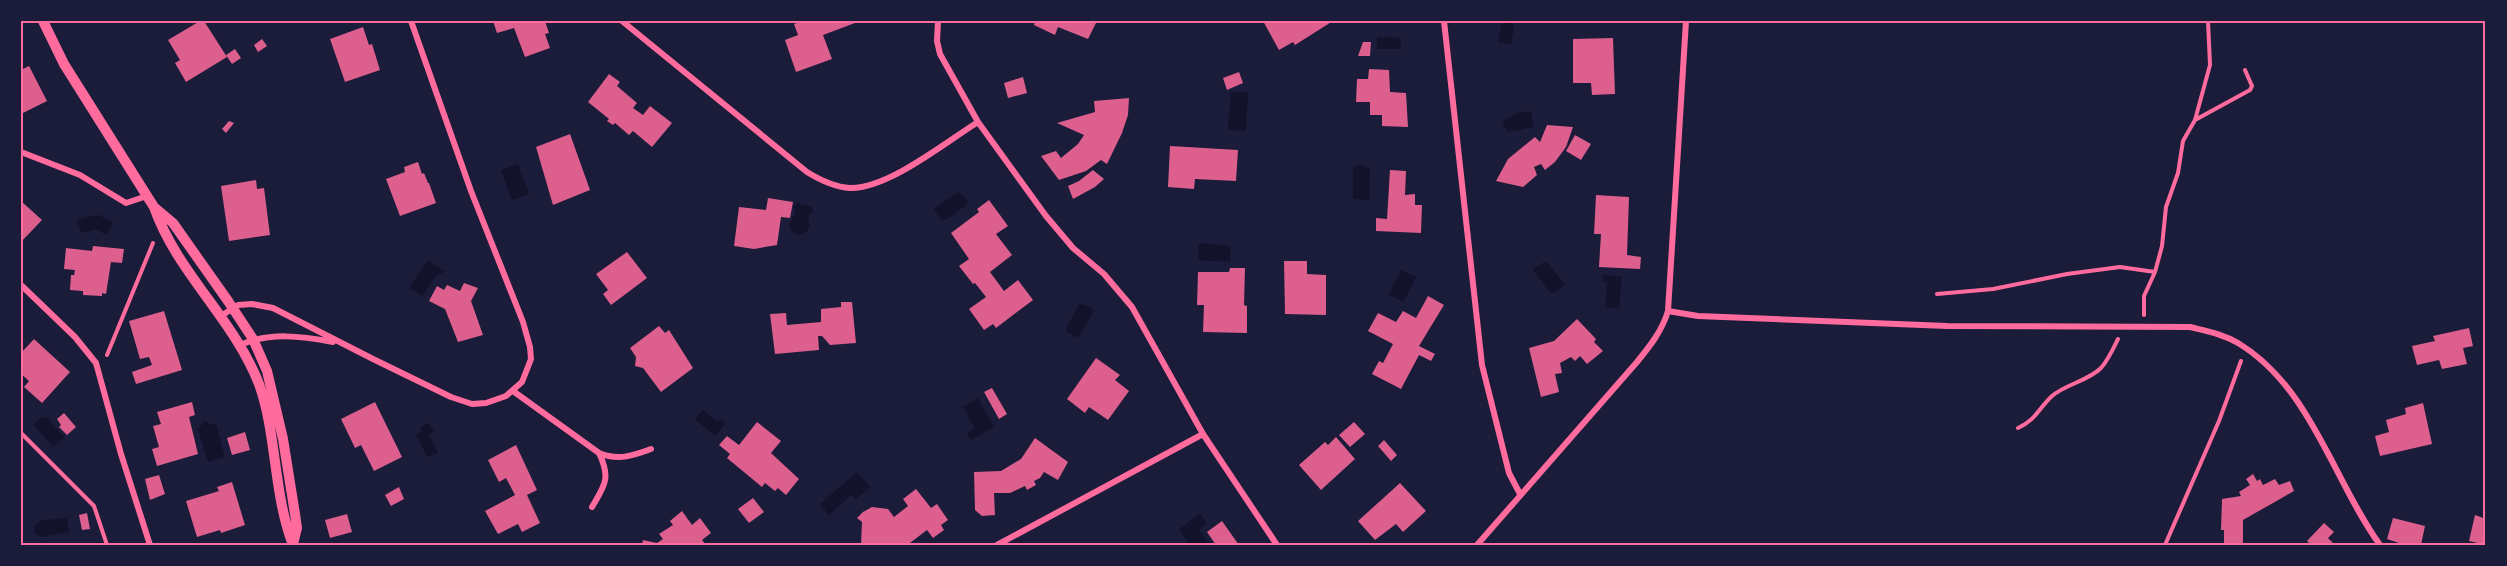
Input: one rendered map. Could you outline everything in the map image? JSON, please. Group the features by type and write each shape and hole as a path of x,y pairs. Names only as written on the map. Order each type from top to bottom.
{"street":[{"path":"43,21 64,64 154,207 162,230 177,256 240,345 261,394 283,513 293,544"},
{"path":"221,316 238,305 252,304 273,308 339,343 451,397 472,404 486,403 513,391 522,382 528,370 530,347 523,322 471,191 411,21"},
{"path":"622,21 807,172 825,183 849,188 875,184 902,171 978,122"},
{"path":"938,21 937,41 940,54 978,122 1046,216 1073,248 1104,274 1132,307 1203,434 1277,545"},
{"path":"1444,21 1482,365 1509,473 1520,494"},
{"path":"1477,545 1637,362 1657,336 1668,311 1686,21"},
{"path":"21,152 80,176 126,203 147,196"},
{"path":"154,207 173,223 233,309 253,339 267,371 283,439 297,528 293,544"},
{"path":"21,285 75,337 96,363 121,454 150,545"},
{"path":"1668,311 1698,316 1947,326 2145,325 2190,327 2217,333 2246,349 2277,377 2314,429 2380,545"},
{"path":"240,345 253,339 299,336 339,343"},
{"path":"513,391 599,453 617,459 651,449"},
{"path":"997,545 1203,434"},
{"path":"592,507 605,485 607,475 599,453"}],"path":[{"path":"2145,325 2144,296 2155,272 2162,246 2166,207 2178,173 2183,141 2195,120 2205,92 2210,65 2208,21"},
{"path":"2195,120 2250,90 2252,86 2245,70"},
{"path":"96,363 107,356 153,243"},
{"path":"1937,294 1994,289 2067,274 2120,267 2155,272"},
{"path":"2018,428 2033,420 2050,398 2060,390 2090,376 2101,367 2119,337 2121,325"},
{"path":"2165,545 2219,420 2246,349"},
{"path":"21,433 94,506 107,545"}],"shaded area":[{"path":"1502,21 1515,21 1511,44 1498,42"},
{"path":"1377,37 1401,38 1401,49 1377,49"},
{"path":"1231,92 1248,92 1246,131 1228,130"},
{"path":"1531,111 1533,127 1508,132 1502,122 1516,114"},
{"path":"518,164 529,194 512,200 501,170"},
{"path":"1358,164 1370,168 1369,200 1353,199 1353,167"},
{"path":"958,192 967,199 966,205 946,220 941,220 934,209"},
{"path":"800,202 801,205 811,206 813,211 808,216 810,227 806,232 799,234 791,231 789,224 795,214 794,205"},
{"path":"98,215 113,222 107,235 95,229 81,233 76,220"},
{"path":"1199,243 1231,246 1230,262 1198,260"},
{"path":"428,260 444,271 442,275 438,273 422,296 409,288"},
{"path":"1546,261 1565,285 1551,294 1533,269"},
{"path":"1401,270 1416,277 1404,302 1389,295"},
{"path":"1603,275 1622,277 1619,308 1605,307 1607,282 1603,281"},
{"path":"1079,305 1091,307 1093,312 1078,338 1066,329"},
{"path":"978,398 994,427 971,440 967,433 975,428 963,407"},
{"path":"703,410 718,422 721,419 726,423 715,436 695,419"},
{"path":"46,417 64,437 53,447 34,425 38,419"},
{"path":"205,421 212,425 216,424 225,457 208,462 198,429"},
{"path":"429,423 434,432 429,434 438,453 427,457 416,434 422,431 420,427"},
{"path":"857,472 870,487 856,499 851,495 829,515 820,504"},
{"path":"1200,514 1207,523 1199,530 1209,544 1190,545 1179,529"},
{"path":"67,517 69,532 40,537 34,532 35,526 40,521"}],"building":[{"path":"200,21 204,21 227,57 186,82 175,63 180,60 168,40"},
{"path":"493,21 545,21 549,33 545,34 550,48 525,57 514,28 497,33"},
{"path":"803,21 855,21 855,23 823,35 832,59 796,72 785,40 798,35 794,24"},
{"path":"1035,21 1097,21 1088,39 1058,27 1055,35 1034,25"},
{"path":"1263,21 1333,21 1295,45 1293,42 1279,50"},
{"path":"363,27 369,45 372,44 380,70 345,82 330,39"},
{"path":"1613,38 1615,94 1592,95 1591,83 1573,83 1573,39"},
{"path":"262,39 267,46 258,52 254,45"},
{"path":"1363,42 1371,42 1370,56 1358,56"},
{"path":"235,49 241,58 232,64 226,55"},
{"path":"29,66 47,101 21,114 21,70"},
{"path":"1369,69 1389,70 1390,92 1406,93 1408,127 1382,126 1382,115 1370,115 1370,102 1356,102 1357,79 1368,79"},
{"path":"1239,72 1243,83 1227,90 1223,78"},
{"path":"609,74 620,82 617,86 637,103 633,108 643,115 650,106 672,123 652,147 633,131 629,135 615,123 613,125 607,121 609,119 588,102"},
{"path":"1023,77 1027,93 1008,98 1004,83"},
{"path":"1129,98 1128,115 1122,133 1107,164 1101,160 1086,171 1059,180 1041,156 1056,151 1061,158 1078,144 1084,135 1057,123 1095,112 1094,101"},
{"path":"229,121 234,123 226,133 222,129"},
{"path":"1547,125 1573,127 1566,147 1555,162 1545,170 1541,164 1534,167 1537,175 1523,187 1496,181 1508,159 1535,137 1540,142"},
{"path":"570,134 590,190 553,205 536,147"},
{"path":"1575,135 1591,144 1581,160 1566,151"},
{"path":"1170,146 1238,150 1236,181 1195,179 1194,189 1168,187"},
{"path":"418,162 436,203 400,216 386,179 405,172 404,167"},
{"path":"1093,170 1104,179 1095,187 1073,199 1068,186"},
{"path":"1390,170 1406,171 1405,195 1415,194 1415,205 1422,205 1421,233 1376,231 1376,218 1387,219"},
{"path":"256,180 257,189 264,188 270,235 229,241 221,186"},
{"path":"1596,195 1629,197 1627,255 1641,257 1640,269 1599,267 1601,234 1594,234"},
{"path":"768,198 793,202 790,218 781,217 777,245 754,249 734,246 739,207 766,210"},
{"path":"989,200 1008,226 996,234 1012,255 990,272 1004,291 1018,280 1033,300 996,328 993,324 984,330 969,309 986,297 959,266 969,259 951,233 979,212 977,209"},
{"path":"21,201 42,220 21,242"},
{"path":"93,246 124,249 122,263 111,262 106,294 102,293 102,296 83,295 83,291 70,290 71,275 74,275 75,270 64,269 66,248 92,251"},
{"path":"627,252 647,278 611,305 603,294 608,290 596,274"},
{"path":"1284,261 1307,261 1307,274 1326,275 1326,315 1285,314"},
{"path":"1230,268 1245,268 1244,305 1247,306 1247,333 1203,332 1204,305 1197,305 1198,272 1229,272"},
{"path":"464,283 478,288 471,301 483,335 458,342 445,309 429,301 437,286 444,290 447,285 460,291"},
{"path":"1428,296 1444,305 1419,346 1435,354 1431,361 1419,355 1401,389 1372,374 1379,361 1383,363 1393,344 1368,331 1378,313 1396,322 1403,311 1416,318"},
{"path":"841,302 852,302 856,343 830,345 822,336 818,336 819,350 775,354 770,314 786,313 787,325 821,322 821,309 841,307"},
{"path":"164,311 182,370 136,384 132,372 152,365 149,357 140,359 129,321"},
{"path":"1577,319 1596,339 1594,342 1603,351 1587,364 1580,356 1575,361 1571,357 1560,363 1562,373 1555,374 1559,392 1541,397 1529,348 1554,341"},
{"path":"659,326 665,333 669,330 693,368 661,392 643,368 635,366 636,357 630,348"},
{"path":"2469,328 2473,346 2463,348 2467,364 2442,369 2439,360 2417,365 2412,346 2435,341 2433,336"},
{"path":"34,339 70,372 42,403 24,387 29,381 21,374 21,353"},
{"path":"1096,358 1120,375 1115,380 1129,391 1108,420 1089,407 1085,413 1067,399"},
{"path":"992,388 1007,414 999,419 984,392"},
{"path":"192,402 195,415 189,417 198,454 157,466 152,449 159,447 153,426 161,424 157,412"},
{"path":"375,402 402,457 374,471 361,445 355,448 341,419"},
{"path":"2423,403 2432,444 2380,456 2375,436 2389,432 2386,420 2406,414 2405,408"},
{"path":"64,413 76,427 67,435 59,427 61,425 57,419"},
{"path":"757,422 781,441 771,453 799,479 786,495 778,488 775,491 765,483 762,487 727,458 730,454 719,445 727,436 739,445"},
{"path":"1354,422 1365,434 1350,447 1339,435"},
{"path":"245,432 250,450 232,455 227,438"},
{"path":"1336,437 1355,459 1321,490 1299,465 1325,442 1328,445"},
{"path":"1035,438 1068,462 1058,480 1044,472 1034,481 1036,485 1027,490 1025,486 1010,493 994,493 995,515 982,516 975,510 974,472 1001,471 1021,459"},
{"path":"1384,440 1397,455 1391,461 1378,446"},
{"path":"516,445 537,490 527,495 540,523 522,532 518,524 498,534 485,511 515,495 506,478 499,482 488,460"},
{"path":"2253,474 2257,481 2260,479 2263,485 2275,479 2279,485 2290,481 2294,491 2243,520 2243,545 2224,545 2224,530 2221,530 2222,499 2241,496 2239,492 2250,485 2246,479"},
{"path":"159,475 165,494 150,500 145,479"},
{"path":"232,482 245,525 221,533 220,530 197,537 186,501 219,491 217,487"},
{"path":"1400,483 1426,511 1403,532 1396,524 1375,540 1358,521"},
{"path":"399,487 404,499 391,506 385,495"},
{"path":"916,489 931,508 937,504 948,520 941,525 944,530 933,538 927,530 910,543 861,545 862,522 857,518 872,507 888,509 894,517 908,506 903,499"},
{"path":"753,498 764,512 749,523 738,509"},
{"path":"682,511 692,525 700,518 711,533 702,540 706,545 642,545 643,540 657,543 663,539 659,534 673,525 670,521"},
{"path":"87,513 90,529 82,530 79,515"},
{"path":"347,514 352,532 330,538 325,520"},
{"path":"2475,515 2486,519 2486,545 2469,541"},
{"path":"2393,518 2425,526 2421,545 2399,545 2387,539"},
{"path":"1222,521 1239,545 1216,545 1207,532"},
{"path":"2324,523 2334,532 2328,538 2335,545 2311,545 2307,541"}]}
